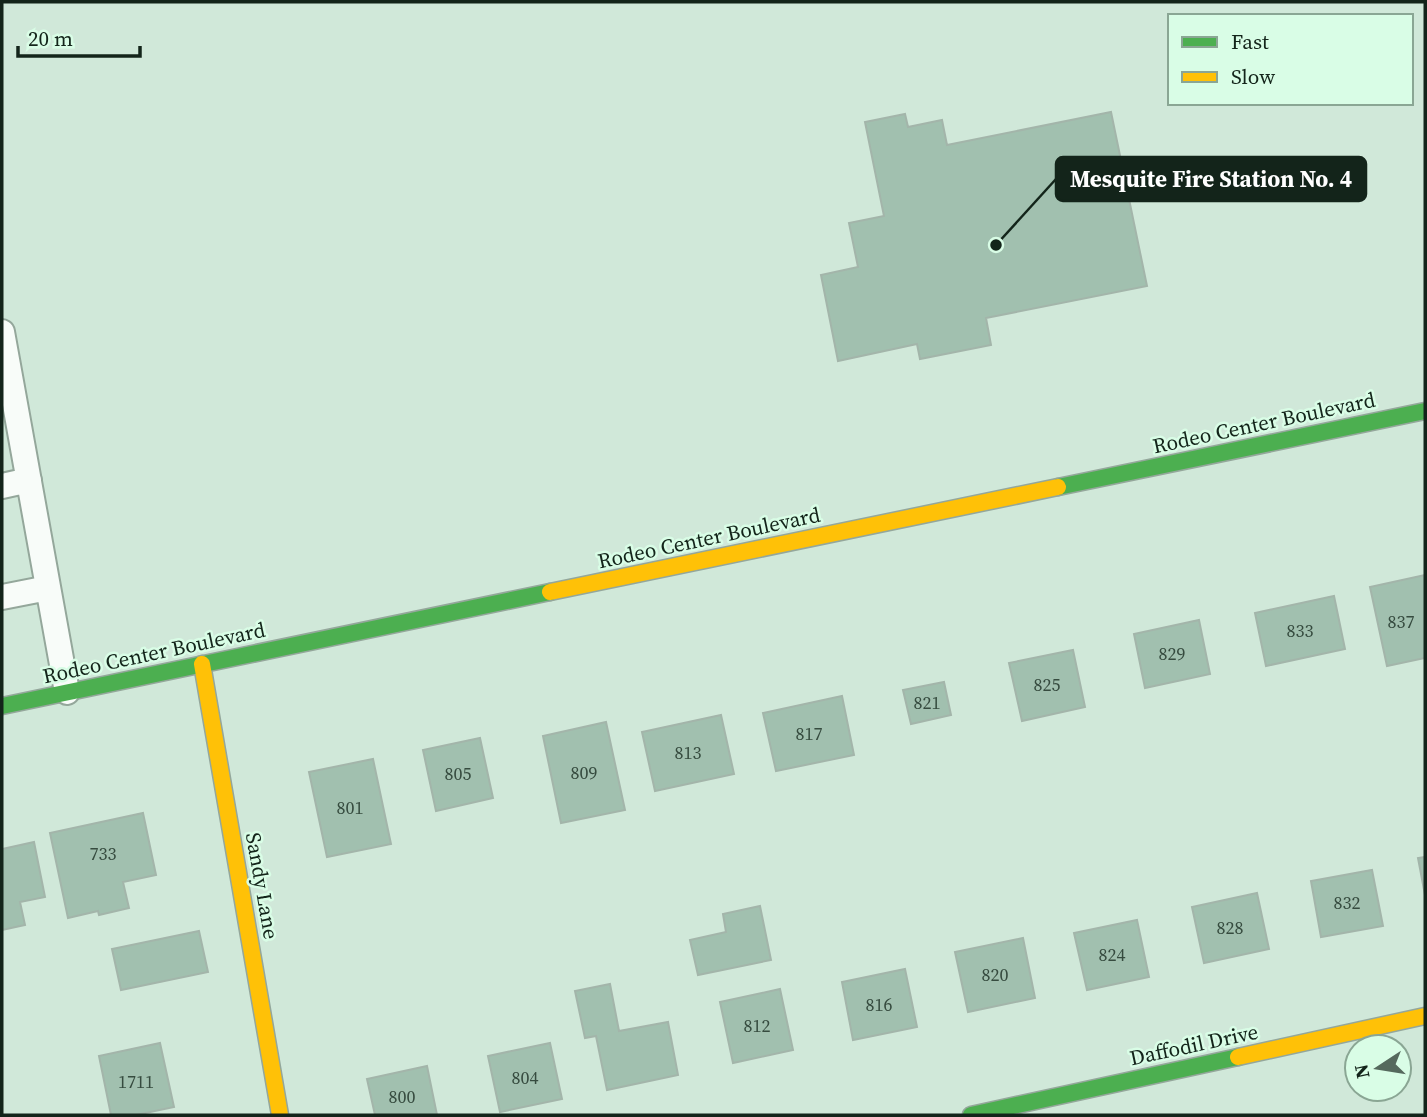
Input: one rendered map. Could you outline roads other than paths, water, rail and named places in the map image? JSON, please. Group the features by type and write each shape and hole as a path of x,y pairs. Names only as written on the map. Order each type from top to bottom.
{"main road":[{"name":"Rodeo Center Boulevard","path":"2,706 1425,411"},
{"name":"Sandy Lane","path":"202,664 280,1115"},
{"name":"Daffodil Drive","path":"971,1115 1425,1016"}],"lane":[{"path":"3,342 67,692"},
{"path":"2,486 29,480"},
{"path":"2,597 48,588"}],"place":[{"name":"Mesquite Fire Station No. 4","path":"996,245"}]}
